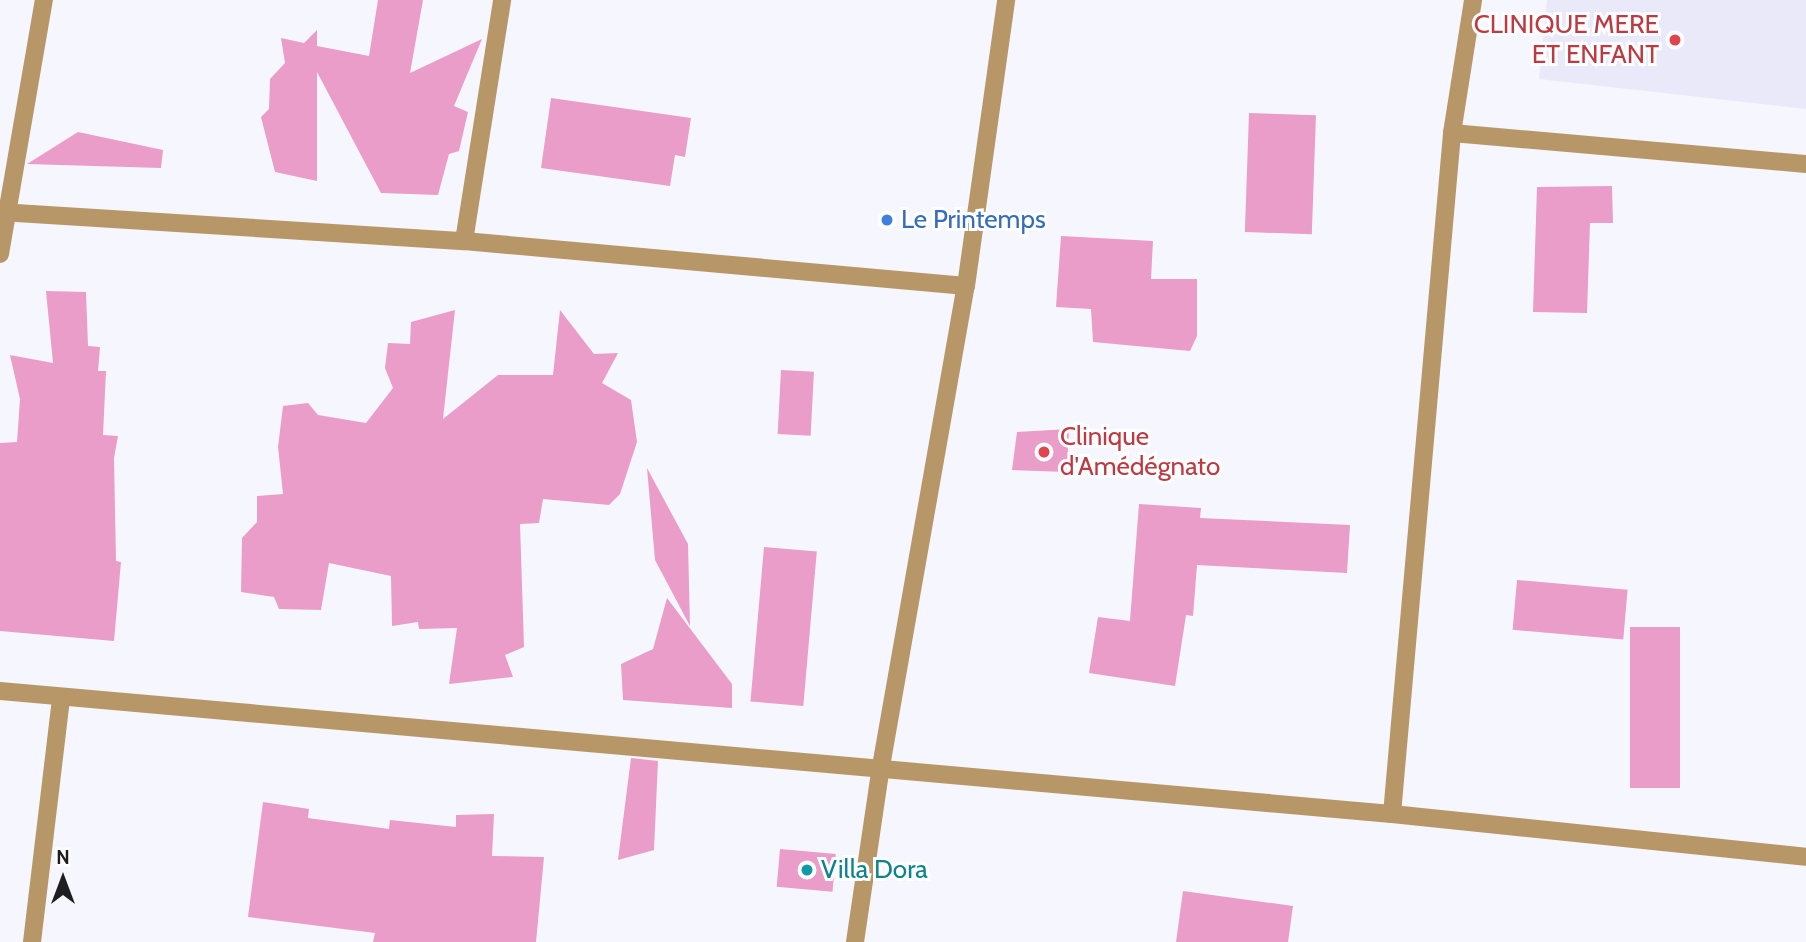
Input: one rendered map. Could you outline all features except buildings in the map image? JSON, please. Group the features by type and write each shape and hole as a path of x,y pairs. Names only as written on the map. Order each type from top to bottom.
{"street":[{"path":"0,254 2,212 44,0"},
{"path":"464,241 502,0"},
{"path":"855,942 880,772 966,286 1006,0"},
{"path":"1392,814 1452,133 1474,0"},
{"path":"1452,133 1806,164"},
{"path":"2,212 464,241 966,286"},
{"path":"0,691 880,772 1392,814 1806,857"},
{"path":"32,942 61,698"}],"shaded area":[{"name":"CLINIQUE MERE ET ENFANT","path":"1547,0 1806,0 1806,109 1539,79"}],"place":[{"name":"CLINIQUE MERE ET ENFANT","path":"1675,40"},
{"name":"Le Printemps","path":"887,220"},
{"name":"Clinique d'Amédégnato","path":"1044,452"},
{"name":"Villa Dora","path":"807,870"}]}
